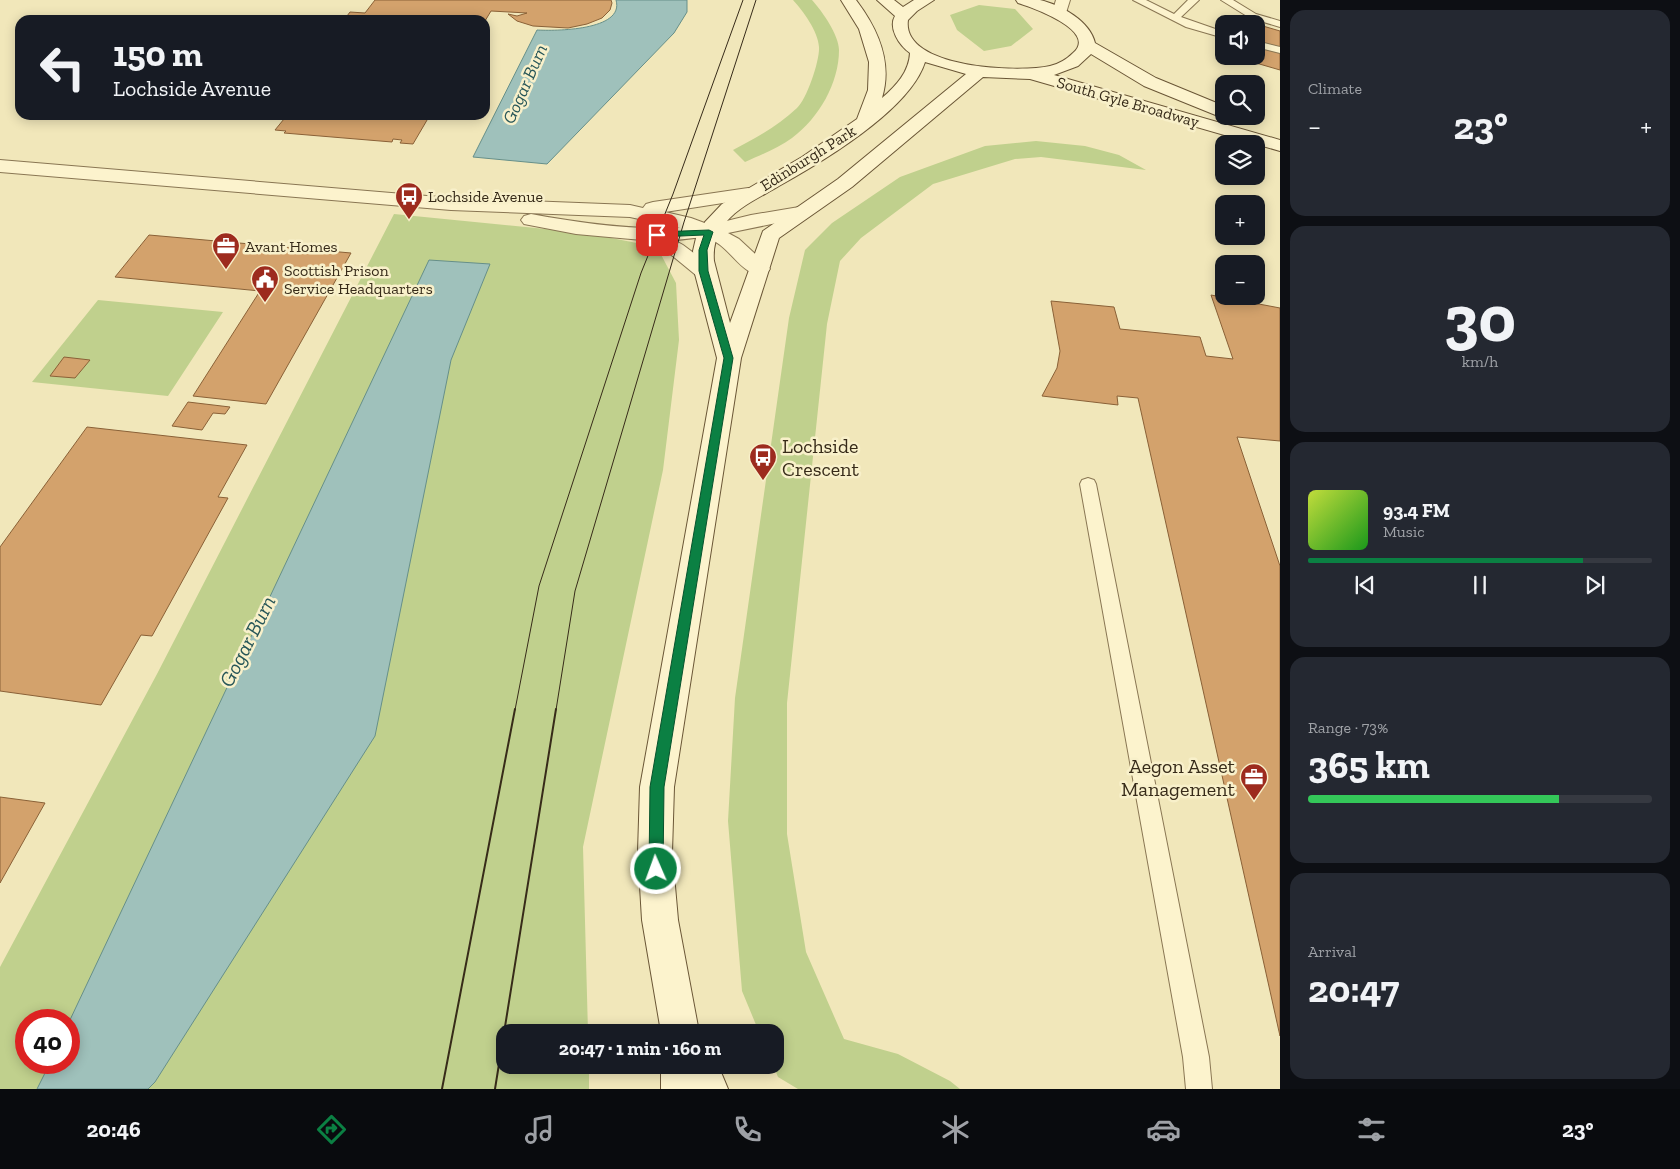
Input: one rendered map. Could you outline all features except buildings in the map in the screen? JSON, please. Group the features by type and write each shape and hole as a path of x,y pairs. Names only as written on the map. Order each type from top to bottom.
{"street":[{"path":"848,0 862,17 876,50 878,84 864,123"},
{"path":"884,0 903,14 914,5 927,0"},
{"path":"1023,0 1062,7 1084,34 1086,45"},
{"name":"South Gyle Broadway","path":"903,14 899,23 901,32 907,42 918,51 956,67 979,72 1033,74 1055,70 1071,64 1082,55 1086,45 1150,82 1215,108"},
{"name":"Edinburgh Park","path":"630,211 748,194 780,178 864,123 898,94 916,68 918,51"},
{"name":"Edinburgh Park","path":"799,213 845,183 979,72"},
{"name":"South Gyle Broadway","path":"1033,74 1280,146"},
{"path":"1262,125 1280,131"},
{"path":"0,166 450,204 630,211 684,222 709,232 732,244 760,269"},
{"path":"729,358 704,271 703,250 709,232 721,217 748,194"},
{"path":"450,204 576,228 641,234 709,232 751,221 799,213"},
{"path":"680,1024 660,920 655,852 657,787 729,358 770,235 799,213"},
{"path":"641,234 676,249 704,271"},
{"path":"681,1074 682,1089"},
{"path":"701,1074 708,1089"}],"lane":[{"path":"1138,0 1189,25 1215,32"},
{"path":"1175,18 1194,0"},
{"path":"1226,0 1253,16 1280,24"},
{"path":"1265,46 1280,50"},
{"path":"1088,484 1196,1057 1198,1089"}],"green space":[{"path":"793,0 812,0 829,24 836,37 839,50 835,75 826,99 802,130 781,145 745,162 733,150 774,126 797,108 805,97 815,70 819,53 816,34"},
{"path":"979,5 1015,9 1033,29 1011,46 984,51 957,30 950,15"},
{"path":"1036,141 1085,146 1119,155 1146,170 1041,157 1015,159 933,184 861,238 840,261 827,324 787,703 787,834 806,952 844,1039 898,1054 950,1081 960,1089 798,1089 778,1077 777,1074 784,1074 784,1024 756,1024 742,991 728,821 735,698 789,318 805,250 832,223 900,177 985,146"},
{"path":"394,214 586,233 657,247 676,283 679,340 663,470 583,847 588,1024 496,1024 496,1074 589,1074 589,1089 0,1089 0,967 157,674"},
{"path":"98,300 223,312 168,396 32,382"}],"water":[{"name":"Gogar Burn","path":"616,0 687,0 687,12 674,33 547,164 473,157 537,30 572,29 599,23 610,18 616,10"},
{"path":"429,260 490,264 451,360 375,736 155,1082 148,1089 37,1089 44,1074 80,1074 80,1009 75,1009"}],"tram line":[{"path":"515,710 539,586 641,273 673,194 743,0"},
{"path":"556,710 575,591 684,222 756,0"},
{"path":"442,1089 515,709"},
{"path":"495,1089 556,709"}],"place":[{"name":"Lochside Avenue","path":"409,220"},
{"name":"Avant Homes","path":"226,270"},
{"name":"Scottish Prison Service Headquarters","path":"265,303"},
{"name":"Lochside Crescent","path":"763,481"},
{"name":"Aegon Asset Management","path":"1254,801"}],"route":[{"path":"656,869 657,787 729,358 704,271 703,250 709,232 657,235"}]}
